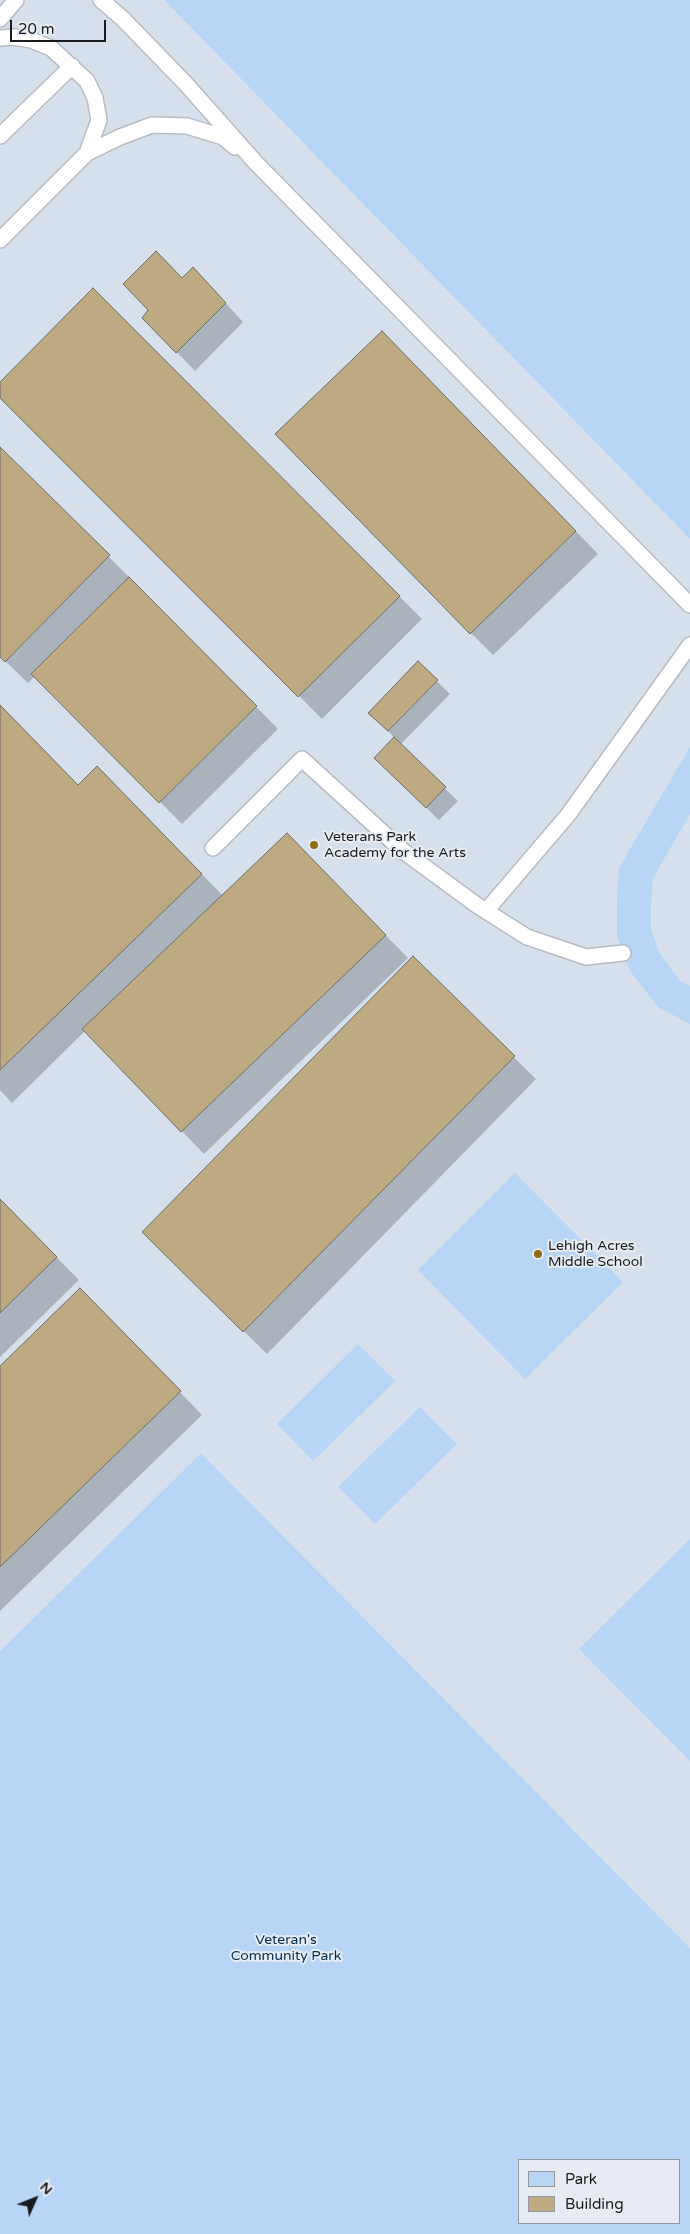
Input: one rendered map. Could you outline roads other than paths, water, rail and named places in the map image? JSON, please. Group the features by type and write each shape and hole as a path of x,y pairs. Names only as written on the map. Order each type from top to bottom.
{"lane":[{"path":"0,18 16,0"},
{"path":"101,0 123,19 186,84 256,163 690,605"},
{"path":"0,38 14,36 32,40 51,48 86,81 95,98 99,120 87,153"},
{"path":"0,136 72,66"},
{"path":"0,240 87,153 152,125 186,126 223,137 256,163"},
{"path":"486,911 568,815 690,645"},
{"path":"213,848 302,759 403,851 486,911 527,937 586,957 623,953"}],"place":[{"name":"Veterans Park Academy for the Arts","path":"314,845"},
{"name":"Lehigh Acres Middle School","path":"538,1254"}],"park label":[{"name":"Veteran's Community Park","path":"286,1948"}]}
